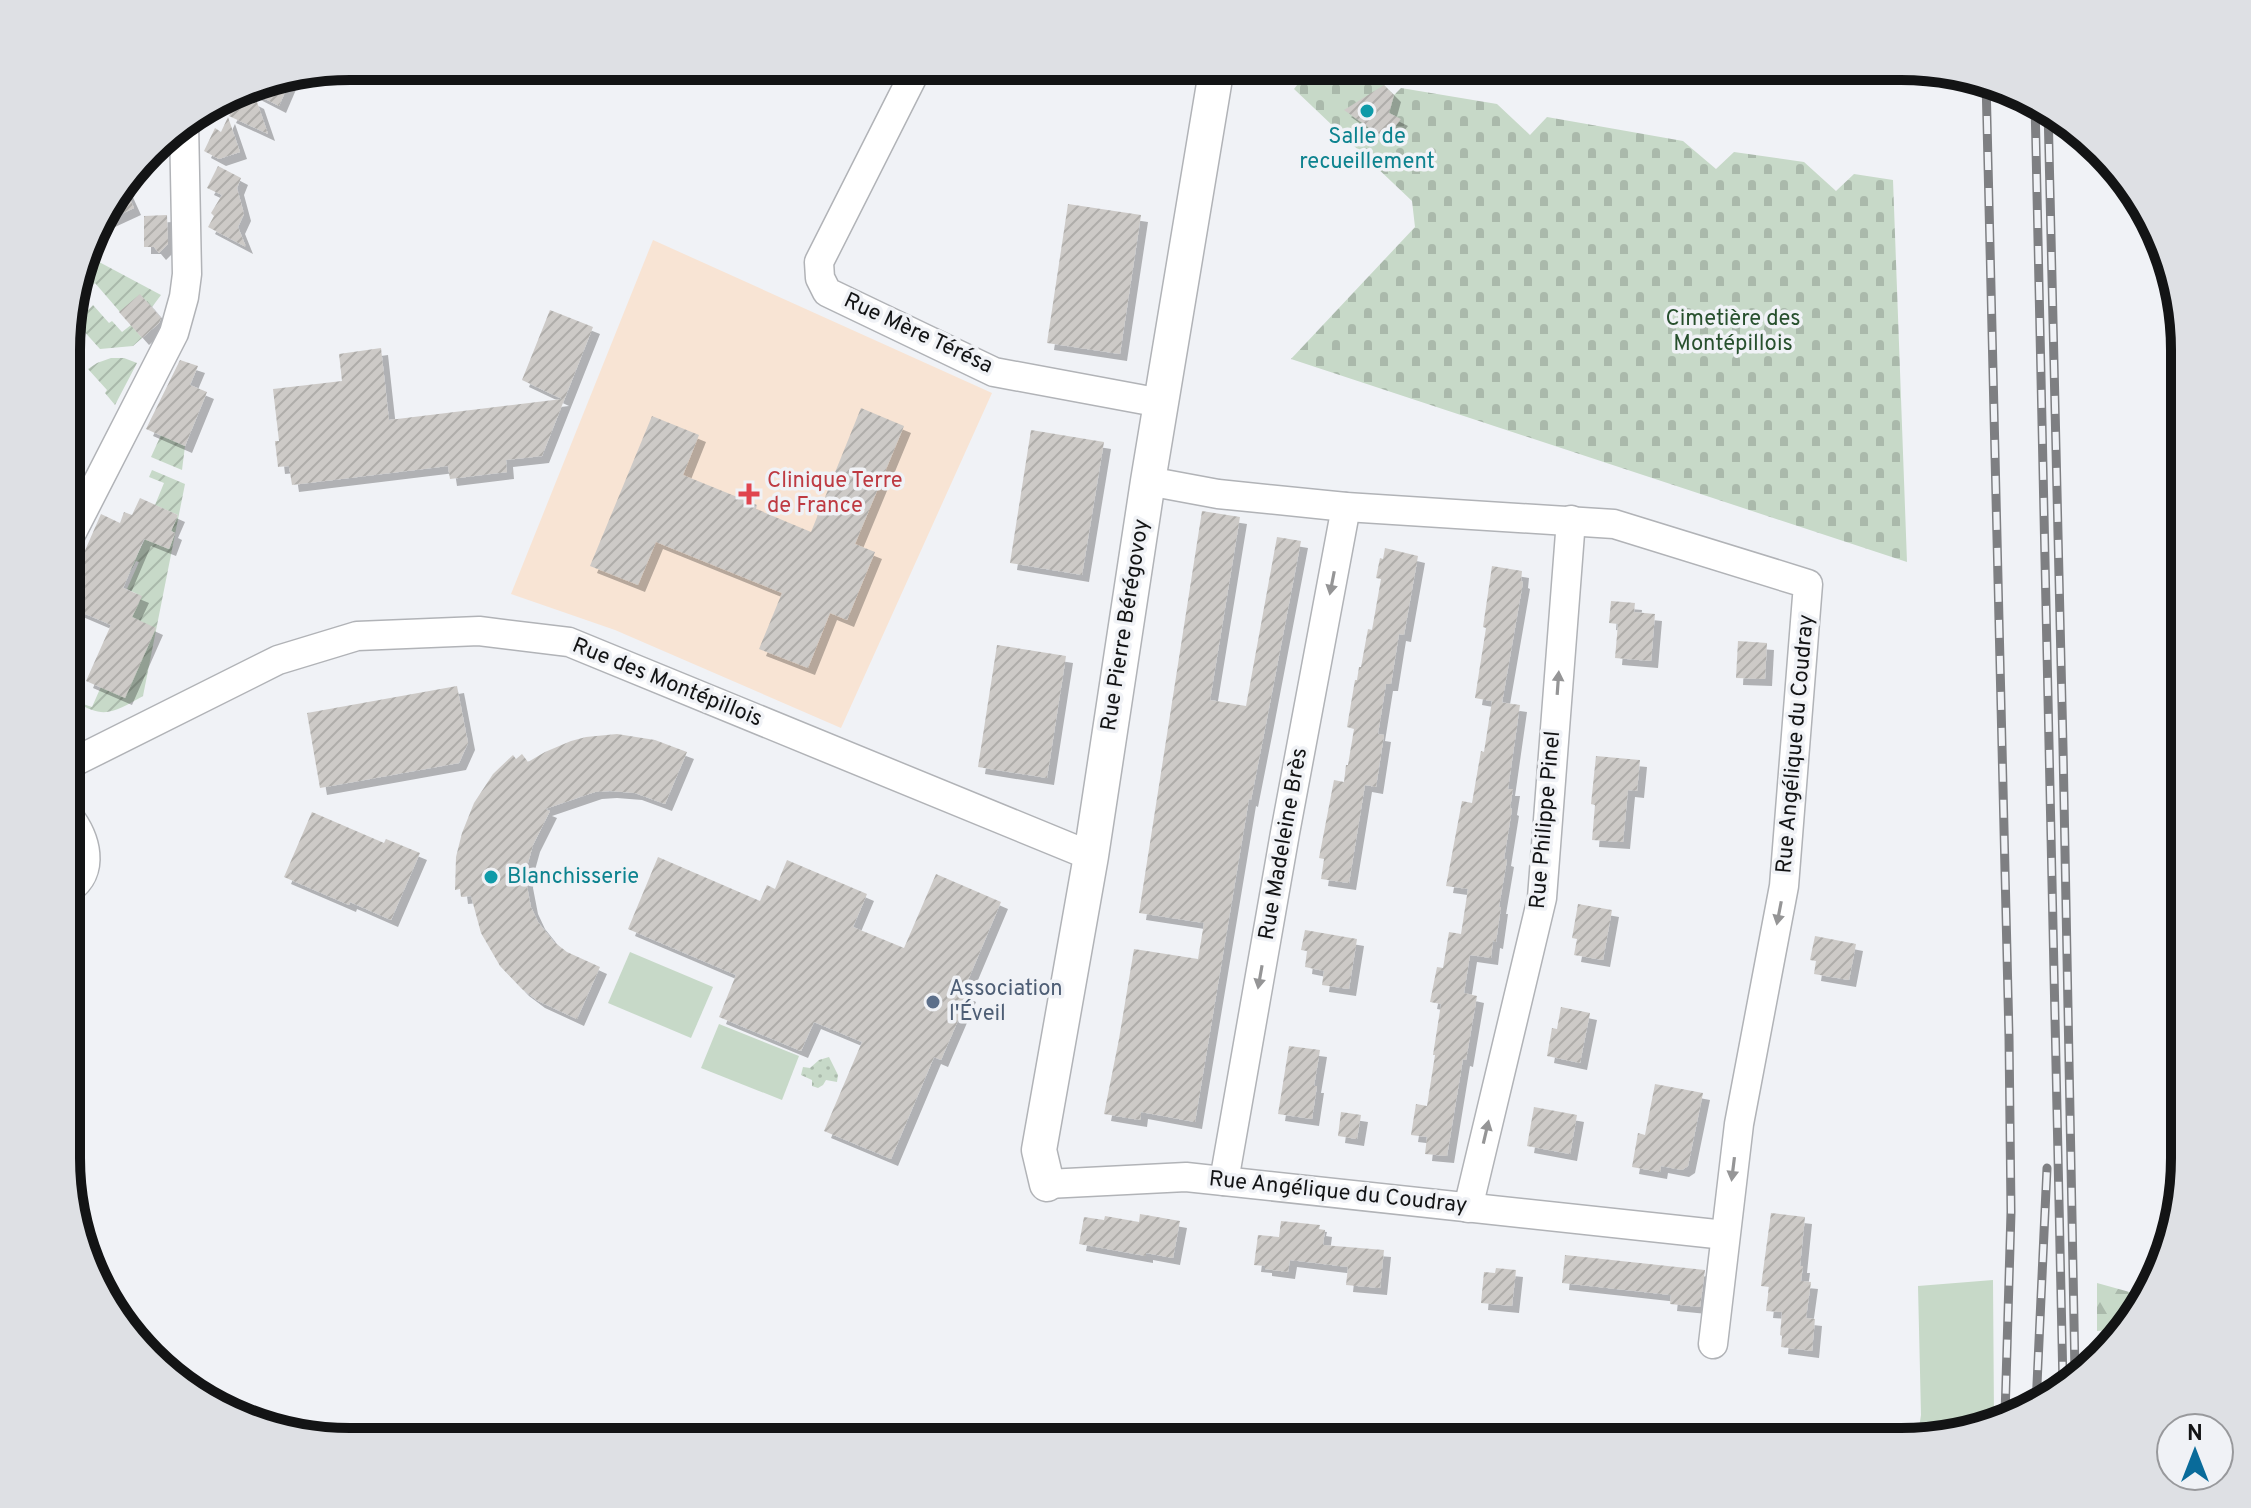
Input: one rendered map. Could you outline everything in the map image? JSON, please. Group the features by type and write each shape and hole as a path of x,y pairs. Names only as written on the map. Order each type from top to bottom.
{"street":[{"name":"Rue Pierre Bérégovoy","path":"1047,1184 1039,1150 1091,856 1148,481 1215,80"},
{"name":"Rue Mère Térésa","path":"911,81 819,262 820,278 827,292 994,372 1161,403"},
{"path":"80,517 174,333 184,297 188,247 184,137"},
{"name":"Rue Angélique du Coudray","path":"1148,481 1218,494 1346,507 1614,524 1808,584 1784,886 1739,1124 1713,1344"},
{"name":"Rue Madeleine Brès","path":"1224,1181 1346,507"},
{"name":"Rue Philippe Pinel","path":"1468,1208 1542,898 1571,520"},
{"name":"Rue des Montépillois","path":"80,756 278,660 357,636 479,631 569,642 1091,856"},
{"path":"80,832 86,849 86,866 80,877"},
{"name":"Rue Angélique du Coudray","path":"1047,1184 1186,1177 1725,1235"}],"shaded area":[{"name":"Clinique Terre de France","path":"653,240 992,393 841,728 615,630 511,594"}],"green space":[{"name":"Cimetière des Montépillois","path":"1301,80 1380,81 1394,95 1401,88 1497,104 1530,135 1547,117 1683,141 1716,169 1734,152 1804,162 1836,191 1854,174 1893,180 1907,562 1291,359 1415,227 1412,201 1294,89"},
{"path":"95,260 161,295 152,307 140,295 120,312 95,283 87,290"},
{"path":"93,305 122,332 131,325 142,338 133,346 100,349 81,328 83,310 87,311"},
{"path":"111,358 124,358 137,363 115,405 105,393 107,390 88,369"},
{"path":"161,435 185,446 182,470 151,457"},
{"path":"152,470 185,484 143,696 118,709 95,711 80,703 92,707 141,596 127,589 139,562 136,561 118,594 145,539 169,549 175,533 171,531 178,515 155,505 164,483 149,477"},
{"path":"630,952 713,987 691,1038 608,1003"},
{"path":"719,1024 799,1056 782,1100 701,1068"},
{"path":"829,1057 838,1075 837,1082 826,1080 818,1088 812,1086 812,1080 801,1075 803,1067 810,1068 819,1060"},
{"path":"1993,1280 1994,1411 1971,1419 1919,1427 1918,1286"},
{"path":"2097,1283 2134,1293 2108,1330 2097,1331"}],"building":[{"name":"Salle de recueillement","path":"1384,85 1394,95 1389,113 1401,119 1385,139 1344,110"},
{"path":"287,87 279,106 260,96"},
{"path":"251,99 257,102 268,134 229,116 233,107"},
{"path":"228,117 240,152 219,159 204,151 215,128 221,132"},
{"path":"218,166 241,178 237,188 244,214 238,227 246,247 208,227 214,216 211,213 222,195 207,188"},
{"path":"129,196 134,208 115,217"},
{"path":"1068,204 1141,215 1120,354 1047,343"},
{"path":"167,215 168,244 159,253 154,247 144,247 144,216"},
{"path":"140,294 161,318 142,338 119,312"},
{"path":"550,310 593,327 542,456 506,460 507,472 450,479 448,466 292,485 289,466 278,467 275,441 279,441 273,389 342,381 339,354 381,348 389,420 562,399 522,380"},
{"path":"180,360 198,366 190,385 207,392 185,446 146,429"},
{"path":"861,408 904,426 855,544 875,552 847,620 830,613 808,668 759,649 782,593 656,542 638,585 590,566 652,416 699,435 683,475 757,505 756,509 811,532"},
{"path":"1031,430 1104,442 1082,575 1010,563"},
{"path":"140,498 178,515 171,531 175,533 169,549 144,539 123,588 142,596 132,617 156,628 125,698 86,681 111,625 80,612 80,554 83,555 101,514 120,523 124,512 132,515"},
{"path":"1202,511 1240,517 1210,700 1246,706 1277,537 1301,541 1249,799 1195,1122 1141,1112 1140,1120 1104,1114 1134,949 1198,959 1204,923 1139,913"},
{"path":"1385,548 1418,556 1404,635 1399,634 1391,684 1386,684 1378,734 1384,735 1376,787 1365,785 1349,883 1321,879 1324,859 1319,858 1334,780 1344,782 1348,765 1354,729 1347,727 1355,680 1361,667 1368,629 1372,630 1381,579 1376,578"},
{"path":"1492,566 1522,571 1523,582 1502,703 1475,698"},
{"path":"1611,601 1635,603 1634,612 1655,614 1651,661 1615,658 1618,624 1609,623"},
{"path":"1738,641 1767,643 1765,679 1736,678"},
{"path":"997,645 1066,656 1047,778 978,767"},
{"path":"457,686 468,743 459,763 320,788 307,713"},
{"path":"1492,701 1520,705 1508,789 1513,789 1512,809 1496,942 1493,941 1491,958 1470,955 1464,993 1477,996 1447,1156 1425,1154 1427,1137 1411,1135 1416,1104 1427,1106 1435,1055 1441,1004 1430,1002 1437,967 1443,968 1449,932 1461,934 1468,889 1446,886 1462,801 1472,803"},
{"name":"Blanchisserie","path":"617,734 655,740 687,752 665,804 635,793 610,791 595,792 545,809 550,811 533,845 528,863 526,881 531,907 554,942 567,952 600,967 577,1019 538,1001 500,966 481,933 471,896 461,897 460,889 455,890 456,857 474,803 493,774 513,755 516,759 522,754 528,762 571,741"},
{"path":"1596,756 1640,760 1637,791 1628,790 1623,842 1592,840 1595,805 1591,804"},
{"path":"312,812 384,843 386,839 420,853 391,920 284,877"},
{"path":"658,857 760,901 767,885 775,889 787,860 867,894 853,927 904,948 936,874 1001,902 963,992 969,995 941,1060 934,1057 891,1159 824,1131 862,1042 814,1022 801,1051 719,1017 736,975 628,929"},
{"path":"1578,904 1612,910 1603,960 1574,955 1577,939 1572,938"},
{"path":"1305,930 1357,939 1349,989 1322,985 1324,971 1305,967 1307,951 1301,950"},
{"path":"1815,936 1856,944 1849,980 1814,974 1816,961 1810,960"},
{"path":"1561,1007 1590,1013 1580,1063 1547,1056 1552,1028 1557,1029"},
{"path":"1289,1046 1320,1050 1312,1119 1278,1114"},
{"path":"1655,1084 1703,1093 1688,1166 1682,1170 1661,1166 1660,1172 1632,1167 1638,1133 1645,1135"},
{"path":"1534,1107 1577,1115 1570,1154 1527,1146"},
{"path":"1341,1112 1361,1115 1357,1139 1338,1136"},
{"path":"1771,1213 1805,1217 1800,1266 1803,1266 1801,1281 1811,1282 1806,1318 1815,1319 1812,1351 1781,1347 1782,1312 1766,1311 1769,1287 1761,1286"},
{"path":"1140,1214 1180,1221 1173,1258 1079,1244 1084,1217 1104,1220 1105,1216 1139,1222"},
{"path":"1281,1221 1320,1225 1319,1229 1325,1230 1323,1245 1384,1250 1380,1288 1346,1285 1348,1267 1290,1260 1288,1272 1254,1265 1258,1235 1279,1237"},
{"path":"1565,1255 1705,1270 1700,1307 1670,1304 1671,1295 1562,1283"},
{"path":"1496,1268 1516,1270 1512,1306 1481,1303 1484,1272 1495,1273"}],"railway":[{"path":"1986,94 2009,1037 2011,1212 2005,1407"},
{"path":"2035,116 2063,1374"},
{"path":"2048,124 2075,1365"},
{"path":"2037,1392 2047,1168"}],"place":[{"name":"Salle de recueillement","path":"1367,111"},
{"name":"Clinique Terre de France","path":"749,494"},
{"name":"Blanchisserie","path":"491,877"},
{"name":"Association l'Éveil","path":"933,1002"}]}
